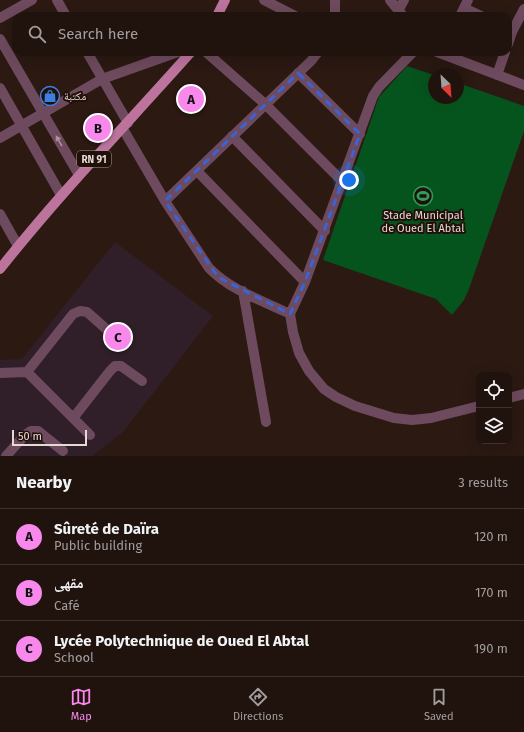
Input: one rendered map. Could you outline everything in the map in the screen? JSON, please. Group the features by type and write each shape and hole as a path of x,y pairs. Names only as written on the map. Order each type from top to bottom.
{"main road":[{"path":"219,12 226,0"},
{"name":"RN 91","path":"0,269 78,175 125,126 187,56"}],"street":[{"path":"0,18 32,0"},
{"path":"57,0 64,12"},
{"path":"264,0 287,12"},
{"path":"335,12 336,0"},
{"path":"390,0 400,12"},
{"path":"401,12 404,0"},
{"path":"512,29 521,22 524,9"},
{"path":"0,39 78,175"},
{"path":"89,56 165,201 209,268 218,277 290,314"},
{"path":"0,138 102,79 167,56"},
{"path":"211,56 265,104 342,182"},
{"path":"165,201 315,56"},
{"path":"409,56 379,87 373,96 306,282 290,314 292,332 299,353 309,371 324,389 336,397 355,406 394,418 412,420 431,418 476,407"},
{"path":"450,56 524,85"},
{"path":"497,75 504,56"},
{"path":"298,73 360,134"},
{"path":"0,88 61,195"},
{"path":"232,136 325,231"},
{"path":"197,171 306,282"},
{"path":"0,214 18,246"},
{"path":"243,291 266,422"},
{"path":"27,372 73,314 80,311 87,312 122,343"},
{"path":"74,417 115,366 121,366 142,381"},
{"path":"0,373 27,372 90,434"},
{"path":"512,397 524,394"},
{"path":"6,456 25,435 32,431 38,431 63,451"}],"highlighted area":[{"path":"298,73 360,134 305,282 290,314 218,277 165,201"}],"shaded area":[{"path":"115,242 213,316 123,432 92,456 0,456 0,360 22,359"}],"green space":[{"name":"Stade Municipal de Oued El Abtal","path":"407,66 428,73 428,104 464,104 464,85 524,106 524,131 469,289 464,300 452,315 436,299 323,260 379,97"}],"place":[{"name":"مكتبة","path":"50,96"},
{"name":"Sûreté de Daïra","path":"191,99"},
{"name":"مقهى","path":"98,128"},
{"name":"Stade Municipal de Oued El Abtal","path":"423,196"},
{"name":"Lycée Polytechnique de Oued El Abtal","path":"118,337"}]}
